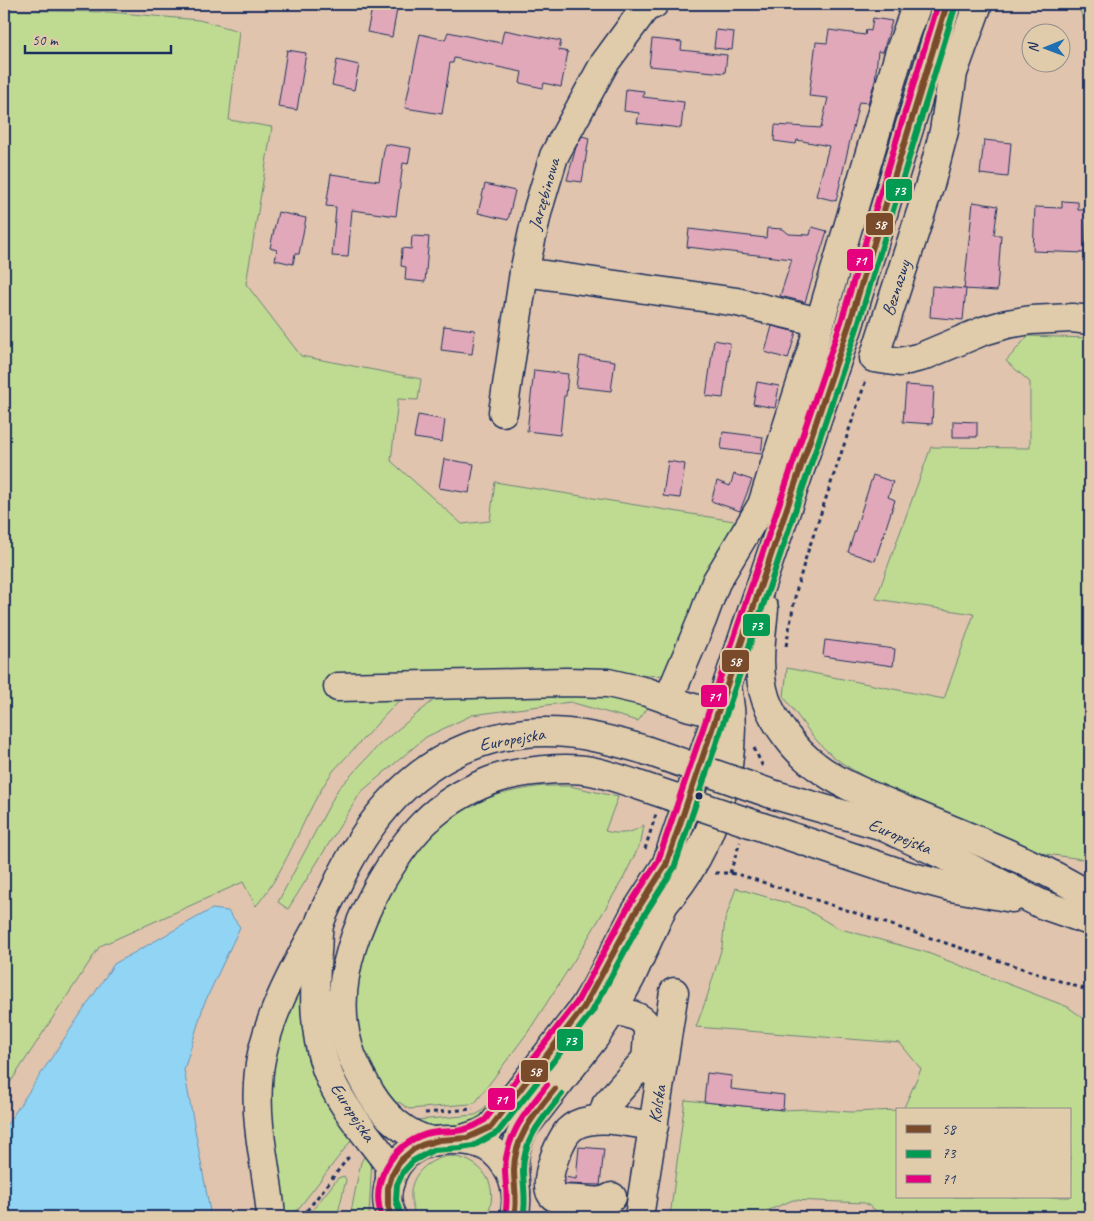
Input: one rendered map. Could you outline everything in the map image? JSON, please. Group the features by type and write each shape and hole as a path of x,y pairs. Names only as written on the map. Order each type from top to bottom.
{"main road":[{"name":"Jarzębinowa","path":"503,412 524,272 538,209 554,156 604,64 645,8 654,4"},
{"path":"668,700 716,582 762,505 820,322 900,51 917,4"},
{"path":"389,1215 387,1196 390,1182 395,1168 403,1158 416,1148 432,1141 463,1139 481,1133 491,1127 568,1030 596,987 635,913 655,859 718,714 727,688 849,325 947,4"},
{"name":"Beznazwy","path":"874,358 931,181 944,132 953,73 978,4"},
{"path":"524,272 737,302 820,322"},
{"path":"874,358 900,362 921,357 983,331 1007,324 1031,320 1065,318 1090,320"},
{"path":"770,561 760,655 762,680 766,699 774,716 787,736 802,753 815,766 847,784 1039,867 1090,896"},
{"path":"338,687 566,682 608,683 647,692 718,714"},
{"path":"514,1217 516,1190 514,1152 522,1133 613,1010 638,964 664,904 679,887 712,826 726,777 728,759 731,713 727,688"},
{"name":"Europejska","path":"390,1182 388,1163 353,1119 338,1094 326,1067 318,1036 315,1009 315,972 319,923 347,863 371,824 387,804 413,780 451,755 490,740 514,735 556,731 604,737 775,795 880,825 1040,904"},
{"name":"Europejska","path":"432,1141 406,1130 391,1119 376,1102 352,1056 345,1025 344,985 352,943 391,864 410,838 440,808 463,793 492,781 524,773 565,770 590,771 635,784 909,876 951,887 1040,904 1090,921"},
{"path":"655,859 664,904"},
{"path":"271,1217 263,1159 258,1084 263,1053 271,1023 296,967 319,923"},
{"name":"Kolska","path":"640,1209 674,992"},
{"path":"613,1010 632,1013 642,1018 648,1029 646,1059 654,1126 602,1119 588,1120 578,1124 569,1131 561,1142 548,1185 606,1191 612,1197 640,1209"},
{"path":"602,1119 606,1105 646,1059"},
{"path":"463,1139 482,1144 495,1153 504,1163 516,1190"}],"path":[{"path":"785,650 796,592 805,560 874,358"},
{"path":"655,859 658,807"},
{"path":"710,874 730,872 744,876 1090,991"},
{"path":"424,1113 470,1110 479,1105"},
{"path":"302,1217 352,1153 357,1150"}],"green space":[{"path":"1090,6 1090,35 1079,8"},
{"path":"4,10 109,12 199,20 239,31 229,120 272,127 246,284 301,356 421,379 418,400 398,399 391,461 462,524 490,521 495,482 740,522 718,550 702,582 674,663 664,675 647,676 630,673 329,677 328,693 404,695 334,770 323,786 278,874 256,906 243,882 100,946 4,1092"},
{"path":"1028,336 1090,338 1090,860 1038,853 867,778 832,756 810,732 784,697 787,668 944,699 974,614 876,599 931,447 1030,448 1030,382 1006,361"},
{"path":"570,689 652,702 638,721 570,702 472,715 426,737 361,792 288,909 278,902 338,789 380,744 445,691"},
{"path":"543,786 570,786 618,797 605,831 625,833 644,825 641,842 624,877 582,948 528,1032 475,1103 409,1109 399,1102 392,1107 377,1081 365,1054 358,1023 356,998 362,962 381,909 411,859 429,837 449,819 470,805 487,798"},
{"path":"736,888 804,908 837,928 925,952 1068,1007 1090,1023 1090,1217 885,1217 865,1203 793,1200 755,1216 670,1217 685,1100 783,1110 808,1109 851,1112 896,1110 896,1198 1072,1198 1072,1108 904,1108 921,1069 900,1043 696,1027 722,947 725,920"},
{"path":"294,985 304,986 303,1018 305,1044 328,1106 353,1138 292,1217 283,1217 270,1121 275,1038"},
{"path":"503,1085 507,1088 483,1118 473,1124 423,1126 405,1121 475,1115 481,1112"},
{"path":"367,1152 372,1157 369,1217 350,1217 361,1162"},
{"path":"449,1156 471,1162 486,1176 492,1195 486,1217 417,1217 411,1196 415,1177 429,1164"},
{"path":"344,1176 346,1180 337,1217 307,1217 338,1178"}],"water":[{"path":"212,909 228,911 240,927 204,1004 184,1070 211,1217 4,1217 4,1129 114,964"}],"building":[{"path":"373,4 398,4 392,37 367,32"},
{"path":"873,18 892,21 883,52 878,51 875,81 868,103 859,102 836,201 816,196 829,146 797,140 796,144 774,141 775,125 821,128 828,98 809,96 816,42 827,43 829,30 865,35 866,30 871,31"},
{"path":"504,30 561,41 559,50 568,52 561,87 544,83 543,88 520,83 522,72 454,58 453,63 450,63 442,114 405,108 420,34 445,40 448,32 501,43"},
{"path":"716,30 734,32 732,50 714,48"},
{"path":"652,39 682,42 681,50 727,55 725,73 649,66"},
{"path":"287,50 306,53 297,110 278,107"},
{"path":"337,60 359,65 354,90 332,85"},
{"path":"626,89 644,91 643,97 684,102 681,128 637,123 639,113 624,111"},
{"path":"582,136 589,138 582,182 567,180 576,147"},
{"path":"984,140 1011,143 1008,177 980,174"},
{"path":"385,144 411,148 408,164 403,163 396,216 352,210 348,257 332,256 336,207 326,206 331,174 379,181"},
{"path":"485,184 515,191 508,220 478,213"},
{"path":"1062,201 1078,202 1078,210 1087,210 1085,253 1033,251 1035,207 1062,208"},
{"path":"973,202 998,206 994,235 1001,235 997,291 964,289"},
{"path":"278,212 306,218 299,254 295,254 293,264 275,260 277,250 270,248"},
{"path":"812,227 827,231 805,302 780,296 792,259 687,247 689,229 766,238 767,228 783,229 789,234 810,235"},
{"path":"412,236 429,237 425,282 405,280 406,267 401,266 402,248 411,249"},
{"path":"932,286 966,289 963,320 930,317"},
{"path":"444,326 475,330 472,354 441,350"},
{"path":"772,326 796,332 788,359 765,352"},
{"path":"714,340 730,343 723,398 706,396"},
{"path":"580,356 615,361 611,391 576,387"},
{"path":"534,370 568,374 560,435 527,431"},
{"path":"757,382 779,386 775,408 753,404"},
{"path":"906,385 934,387 932,424 903,422"},
{"path":"418,415 445,420 442,442 414,438"},
{"path":"953,421 977,422 977,437 953,437"},
{"path":"723,432 763,437 761,454 721,449"},
{"path":"444,459 474,464 469,493 439,488"},
{"path":"668,461 685,464 680,498 663,496"},
{"path":"734,474 752,480 740,511 711,501 717,481 730,486"},
{"path":"873,475 893,482 888,497 895,500 875,561 848,552"},
{"path":"825,640 895,649 893,666 823,656"},
{"path":"707,1073 732,1076 731,1089 784,1095 783,1110 704,1102"},
{"path":"579,1147 604,1149 600,1185 565,1184 565,1177 576,1179"}],"transit line":[{"name":"71","path":"382,1217 379,1204 381,1179 386,1167 394,1156 414,1139 426,1134 464,1130 485,1120 577,1002 627,909 658,861 841,322 938,4"},
{"name":"58","path":"392,1217 388,1205 388,1188 392,1175 401,1160 422,1145 439,1140 467,1138 491,1127 584,1007 635,913 666,865 849,325 947,4"},
{"name":"73","path":"400,1213 396,1200 397,1185 403,1172 413,1161 433,1150 473,1146 498,1132 592,1012 643,917 674,868 857,328 955,7"},
{"name":"71","path":"505,1215 507,1197 505,1169 509,1145 519,1124 547,1085"},
{"name":"58","path":"514,1217 516,1199 514,1170 518,1147 527,1126 555,1089"},
{"name":"73","path":"523,1217 525,1199 523,1170 527,1148 536,1129 562,1094"}]}
